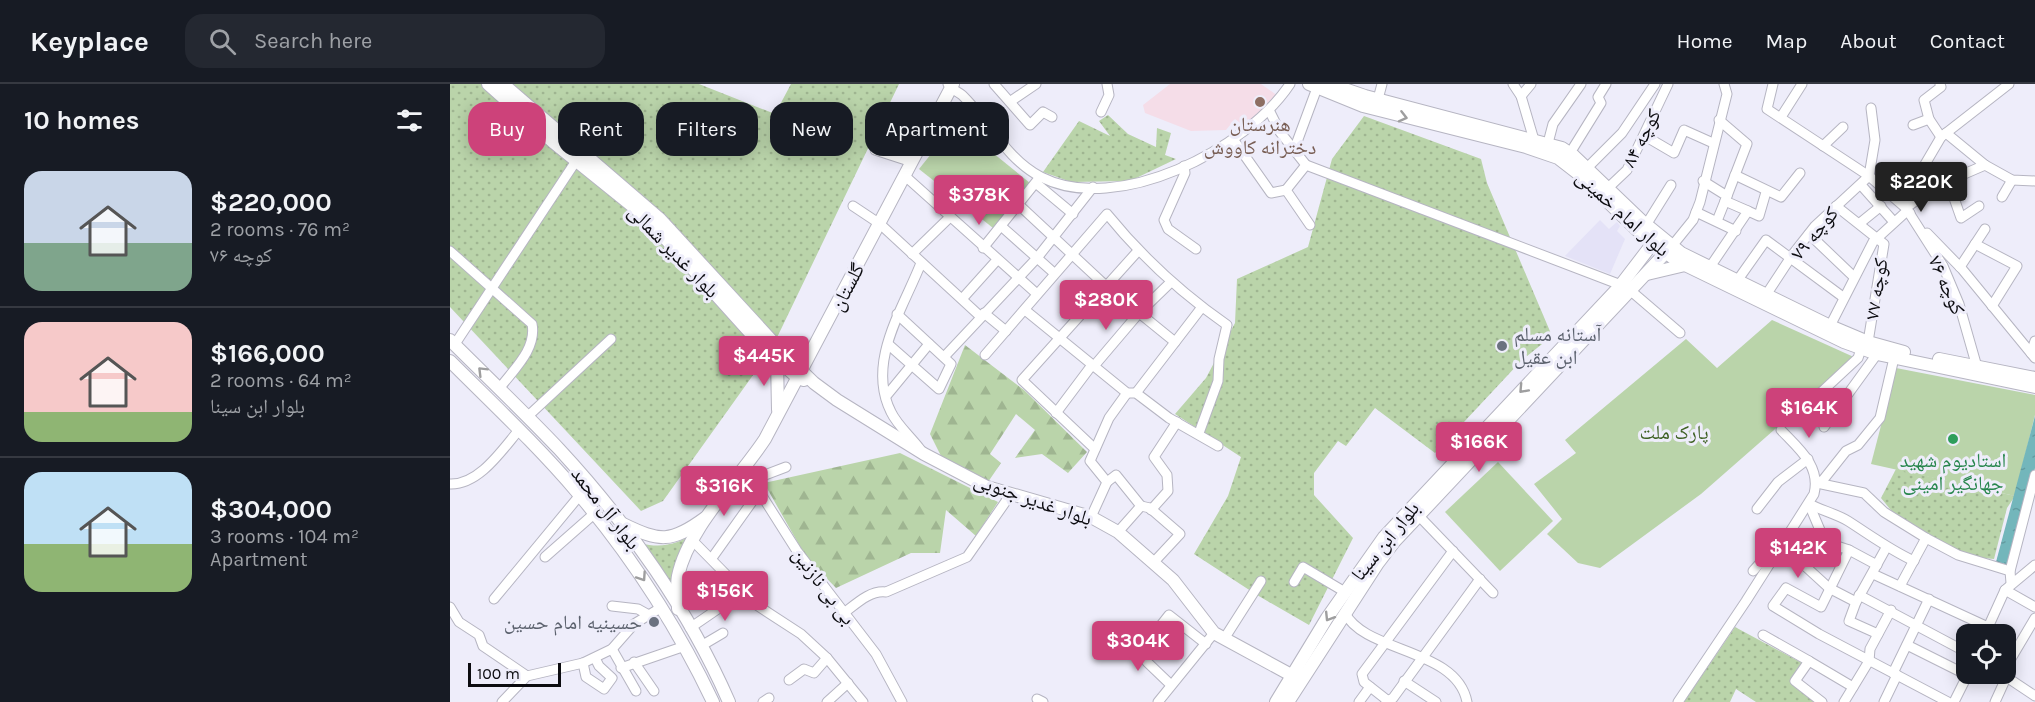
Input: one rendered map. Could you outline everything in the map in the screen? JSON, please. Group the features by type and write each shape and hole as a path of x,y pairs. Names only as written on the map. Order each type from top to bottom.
{"main road":[{"name":"بلوار غدیر شمالی","path":"488,84 576,161 645,217 800,374"},
{"name":"بلوار غدیر شمالی","path":"503,84 660,219 781,357"},
{"name":"بلوار امام خمینی","path":"1332,84 1363,89 1378,99 1558,158 1686,265 1828,336 2035,378"},
{"name":"گلستان","path":"620,523 663,539 687,531 711,514 749,475 778,412 814,349 951,86"},
{"name":"بلوار امام خمینی","path":"1313,86 1363,106 1433,118 1548,143 1570,153 1587,168 1642,227"},
{"path":"1632,269 1642,227"},
{"name":"بلوار ابن سینا","path":"1288,702 1378,563 1418,515 1626,288 1632,269 1656,239"},
{"name":"بلوار امام خمینی","path":"1669,249 1830,326 1877,354 2035,387"},
{"name":"بلوار ابن سینا","path":"1276,702 1345,592 1383,537 1626,288 1646,275 1669,249"},
{"path":"1646,275 1686,265"},
{"name":"بلوار آل محمد","path":"452,342 560,450 620,523 701,646 729,702"},
{"path":"778,412 781,357 814,349"},
{"name":"بلوار آل محمد","path":"450,361 549,460 595,513 662,607 699,671 713,702"},
{"name":"بلوار غدیر جنوبی","path":"800,374 924,454 987,487 1091,517 1118,532 1173,580 1219,636 1293,676"},
{"path":"549,460 560,450"},
{"name":"گلستان","path":"678,609 677,579 682,562 711,514"},
{"path":"699,671 712,668"}],"street":[{"path":"994,84 1011,101 1030,126 1043,112 1052,117"},
{"path":"1011,101 1036,84"},
{"path":"1101,112 1109,95 1107,84"},
{"path":"1038,180 1092,188 1136,184 1184,166 1206,157 1233,139 1278,102 1290,84"},
{"path":"1378,99 1382,84"},
{"path":"1514,84 1521,96 1534,140"},
{"path":"1521,96 1531,84"},
{"path":"1548,143 1553,124 1581,84"},
{"path":"1570,153 1601,103 1598,98 1606,84"},
{"path":"1587,168 1622,133 1655,84"},
{"name":"کوچه ۸۴","path":"1608,188 1627,170 1668,84"},
{"path":"1669,249 1694,216 1727,94 1724,84"},
{"path":"1773,84 1767,109 1869,176 1906,209 1960,267 2033,355"},
{"path":"1781,117 1802,84"},
{"path":"1941,84 1933,96 1924,99 1929,119 1943,135 1985,165 2012,180 2035,181"},
{"path":"1906,209 1914,183 1943,135 2009,84"},
{"path":"951,86 1014,157 1073,214"},
{"path":"1294,150 1313,86"},
{"path":"1869,176 1875,140 1872,108"},
{"path":"1269,110 1280,132 1306,165 1626,288 1680,333"},
{"path":"1913,125 1929,119"},
{"path":"1717,221 1747,144 1719,120"},
{"path":"1823,146 1843,127"},
{"path":"1645,136 1674,153 1684,130 1713,143"},
{"path":"1233,139 1271,193 1286,190 1306,165"},
{"path":"893,156 912,162"},
{"path":"452,342 491,289 576,161"},
{"path":"1830,326 1843,297 1877,238 1906,209 1934,187 1985,165"},
{"path":"1184,166 1185,174 1164,220 1168,229 1196,249"},
{"path":"1735,175 1766,192 1781,197 1800,173"},
{"path":"905,176 1037,294"},
{"name":"کوچه ۷۹","path":"1766,295 1809,234 1869,176"},
{"path":"983,248 1038,180"},
{"path":"2002,197 2012,180"},
{"path":"1703,181 1726,199 1759,216 1766,192"},
{"path":"1948,181 1961,218 1979,206"},
{"path":"1642,227 1671,185"},
{"path":"1862,185 1894,222"},
{"path":"944,357 1037,258 1092,188"},
{"path":"1286,190 1310,225"},
{"path":"1019,205 1106,285 1175,342"},
{"path":"853,206 880,224 962,299 1005,331"},
{"path":"1836,206 1877,238"},
{"path":"1860,223 1881,206"},
{"name":"کوچه ۷۶","path":"1906,209 1943,266 1959,304 1977,367"},
{"path":"1710,267 1748,211"},
{"path":"985,355 1107,214 1137,252 1171,282 1227,325 1219,359 1218,381 1199,433"},
{"path":"1694,216 1717,221 1736,231"},
{"path":"912,254 950,217"},
{"path":"1001,226 1054,273"},
{"path":"1960,267 1985,229"},
{"path":"1809,234 1854,277"},
{"name":"کوچه ۷۷","path":"1865,345 1884,244 1877,238"},
{"path":"1737,281 1766,240 1843,297"},
{"path":"1975,244 2017,266 1992,306"},
{"path":"450,251 532,324 534,335 530,348 499,389"},
{"path":"1095,449 1022,380 1137,252"},
{"path":"962,299 997,260"},
{"path":"921,263 897,314 881,371 891,412 924,454"},
{"path":"1056,413 1093,365 1139,313 1171,282"},
{"path":"1107,482 1090,461 1109,418 1202,307"},
{"path":"1025,310 1132,393 1218,446"},
{"path":"889,345 939,388 951,364 897,314"},
{"path":"527,417 611,339"},
{"path":"2033,355 2035,341"},
{"path":"887,395 929,344"},
{"path":"1802,411 1858,358 1865,345"},
{"path":"1824,427 1877,354"},
{"path":"1817,483 1823,480 1846,451 1858,445 1880,418 1894,358"},
{"path":"1151,510 1168,490 1167,475 1154,457 1177,422"},
{"path":"450,484 461,484 479,473 519,430"},
{"path":"1678,702 1814,494 1817,483 1808,459 1781,430"},
{"path":"1757,509 1778,482 1808,459"},
{"path":"749,475 786,467"},
{"name":"بی بی نازنین","path":"749,475 797,551 876,654 902,702"},
{"path":"1091,517 1107,482 1116,475 1141,506 1151,510 1180,534 1153,563"},
{"path":"1990,624 2008,587 2010,571 2034,479"},
{"path":"1817,483 1864,493 1884,512 1926,538 1958,555 2010,571"},
{"path":"712,558 759,492"},
{"path":"844,613 862,599 880,591 886,592 967,557 1011,494"},
{"path":"494,599 580,495"},
{"path":"1809,504 1825,542 1849,550 1900,586 1974,624"},
{"path":"1809,504 1832,516 1845,519 1886,548 1914,561"},
{"path":"1118,532 1141,506"},
{"path":"545,557 595,513"},
{"path":"1418,515 1493,593"},
{"path":"2023,520 2035,522"},
{"path":"1900,586 1926,538"},
{"path":"693,541 755,604 801,634 827,658 863,702"},
{"path":"1804,566 1825,542"},
{"path":"1878,634 1849,621 1857,599 1886,548"},
{"path":"1849,550 1821,607 1786,588 1773,606 1948,702"},
{"path":"1453,551 1362,674 1362,679 1386,701 1393,698 1480,579"},
{"path":"1753,571 1769,553 1776,555 1804,566 1829,588 1890,610 1956,646"},
{"path":"2008,587 2035,565"},
{"path":"1294,582 1303,567 1345,592"},
{"path":"1158,702 1206,644 1219,636 1261,581"},
{"path":"2008,587 2035,607"},
{"path":"690,628 744,591"},
{"path":"1884,702 1929,599"},
{"path":"612,606 638,609 647,614"},
{"path":"450,607 459,622 479,635 483,646 527,676"},
{"path":"502,702 527,676 583,663 612,649 634,624 647,614 662,607"},
{"path":"1844,702 1869,660 1870,649 1890,610"},
{"path":"1345,613 1355,626 1447,671 1466,693 1467,702"},
{"path":"1141,640 1158,628 1168,615 1206,644"},
{"path":"2016,650 2035,618"},
{"path":"701,646 723,633"},
{"path":"1132,633 1141,640 1147,662 1171,685"},
{"path":"1763,635 1853,687"},
{"path":"1907,645 1956,669"},
{"path":"608,674 620,666 685,646"},
{"path":"612,649 636,691"},
{"path":"583,663 586,677 604,689 612,678 595,658"},
{"path":"789,680 804,669 814,673 827,658"},
{"path":"1809,661 1795,681 1822,702"},
{"path":"634,663 654,691"},
{"path":"1404,681 1436,702"},
{"path":"827,702 848,683"},
{"path":"1954,702 1962,684"},
{"path":"1995,702 2001,684"},
{"path":"2016,684 2035,696"},
{"path":"1359,702 1370,687"}],"shaded area":[{"path":"1170,84 1261,84 1278,96 1244,126 1235,119 1226,130 1191,131 1145,113 1143,105"},
{"path":"1600,220 1609,229 1617,222 1620,226 1617,231 1625,239 1610,274 1565,256"}],"green space":[{"path":"450,84 699,84 745,102 656,102 656,156 758,156 758,107 770,112 770,156 853,156 853,102 781,102 791,84 899,84 890,102 865,102 865,155 771,350 663,501 641,511 450,307"},
{"path":"1108,115 1128,134 1156,147 1157,128 1171,133 1165,155 1176,159 1130,181 1071,182 1043,172 1079,121 1110,136 1099,121"},
{"path":"1364,116 1481,159 1487,183 1552,336 1521,361 1435,453 1375,408 1346,446 1338,441 1314,473 1314,495 1353,538 1309,625 1194,554 1228,496 1241,457 1175,414 1206,378 1235,323 1237,279 1308,247 1332,159"},
{"path":"929,156 997,156 1030,183 993,228 919,169"},
{"name":"پارک ملت","path":"1772,320 1856,358 1701,494 1600,568 1578,563 1547,534 1562,519 1534,484 1576,453 1565,440 1686,339 1717,368"},
{"path":"965,345 1024,390 1087,452 1068,473 1042,454 1015,458 1035,430 1016,414 990,454 1001,463 988,482 942,458 930,434"},
{"name":"استادیوم شهید جهانگیر امینی","path":"1896,368 2035,395 2035,415 2015,496 1871,464"},
{"path":"900,453 998,502 976,536 946,510 940,553 911,553 836,588 806,557 764,483"},
{"path":"1498,462 1553,521 1500,571 1445,512"},
{"path":"1896,469 2015,496 2007,508 1994,559 1962,556 1894,514 1881,498"},
{"path":"695,532 672,573 672,589 641,543 655,546 670,544 683,540"},
{"path":"1735,627 1802,663 1794,683 1814,702 1756,702 1736,689 1730,702 1684,702"}],"water":[{"path":"2035,416 2035,468 2010,565 1996,562"}],"place":[{"name":"هنرستان دخترانه کاووش","path":"1260,102"},
{"name":"آستانه مسلم ابن عقیل","path":"1502,346"},
{"name":"استادیوم شهید جهانگیر امینی","path":"1953,439"},
{"name":"حسینیه امام حسین","path":"654,622"}]}
